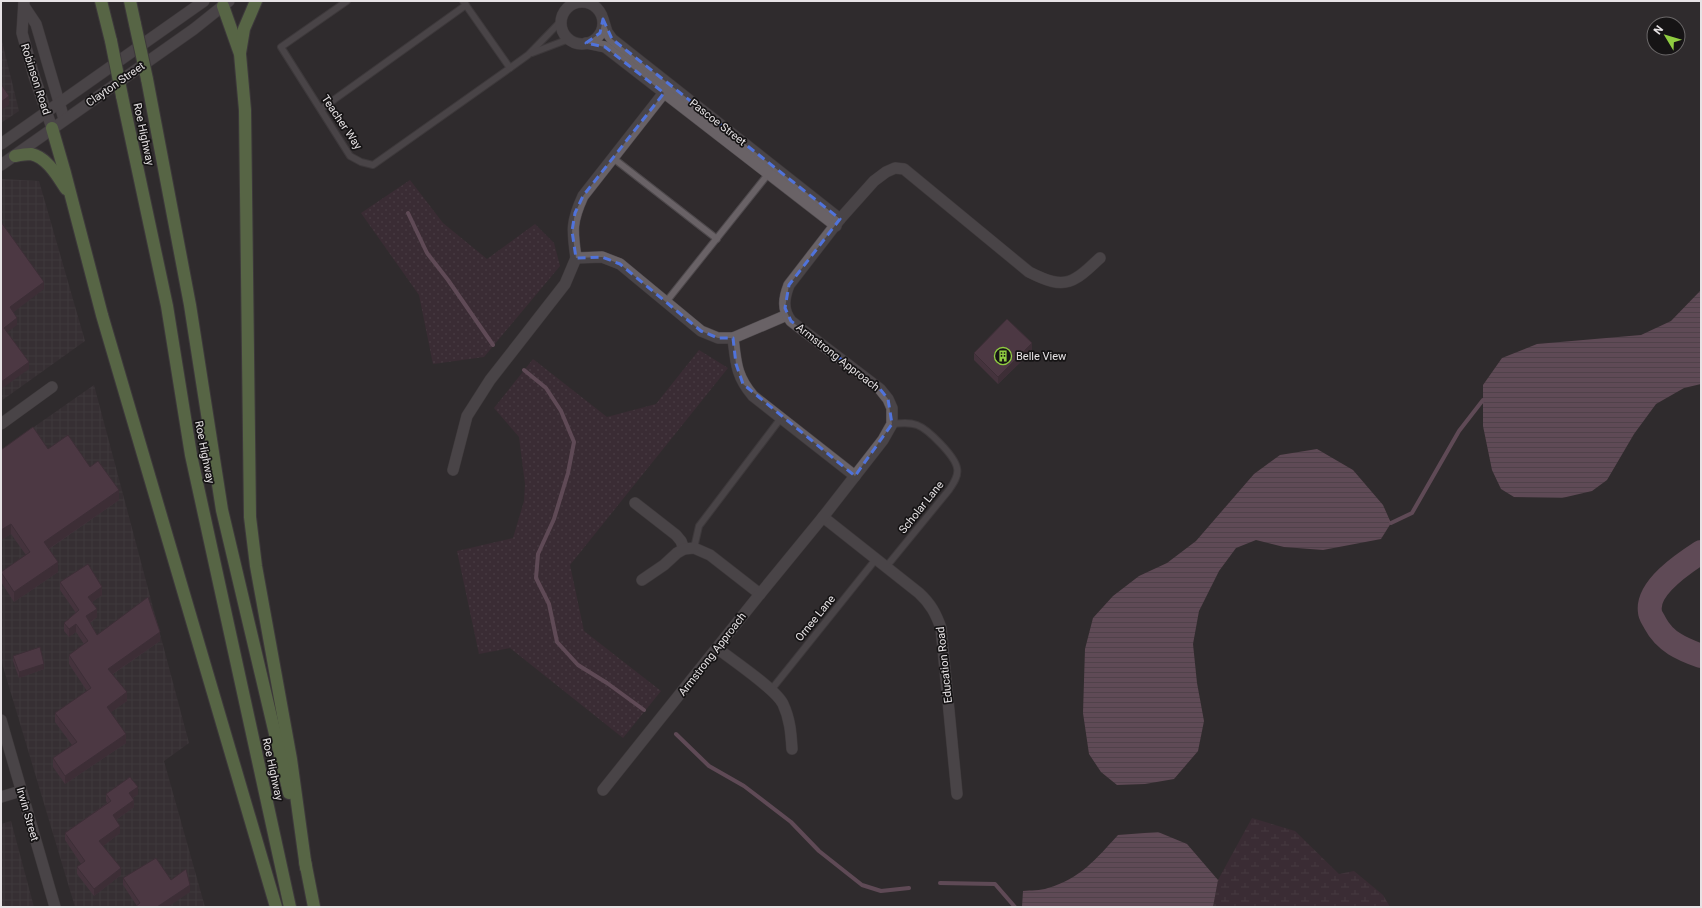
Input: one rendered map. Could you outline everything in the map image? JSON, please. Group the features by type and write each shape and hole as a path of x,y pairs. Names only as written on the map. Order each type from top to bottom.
{"highway":[{"name":"Roe Highway","path":"101,1 111,41 167,306 191,455 290,907"},
{"name":"Roe Highway","path":"130,1 147,79 190,305 222,510 314,907"},
{"path":"240,54 244,29 256,1"},
{"path":"225,3 240,54 246,110 250,517 256,566 291,759 306,868"},
{"path":"52,128 72,196 102,315 276,907"},
{"path":"15,156 31,154 40,158 54,170 72,196"}],"street":[{"path":"184,15 193,1"},
{"name":"Clayton Street","path":"1,144 204,1"},
{"path":"592,2 596,7 603,19 603,26 596,39 586,43 575,42 564,34 561,22 570,3 592,2"},
{"name":"Robinson Road","path":"24,3 36,24 64,119"},
{"name":"Robinson Road","path":"24,3 22,34 52,128"},
{"name":"Clayton Street","path":"1,165 64,119 188,33 225,3"},
{"name":"Pascoe Street","path":"603,19 607,32 612,39 667,89 768,173 838,222"},
{"name":"Pascoe Street","path":"586,43 605,47 667,89 838,222"},
{"path":"453,470 467,416 490,380 565,284 576,258 572,231 575,213 583,196 667,89"},
{"name":"Armstrong Approach","path":"603,790 823,517 883,440 892,424 892,408 888,399 880,389 790,321 785,308 784,295 788,285 838,222 874,181 895,168 904,169 1029,272 1045,281 1062,282 1076,279 1100,258"},
{"path":"576,258 602,257 620,264 701,331 718,338 733,338 787,315"},
{"path":"733,338 736,364 743,384 753,396 855,476"},
{"path":"1,424 52,388"},
{"path":"635,503 676,536 689,549 710,555 760,594"},
{"name":"Education Road","path":"823,517 926,599 932,606 941,628 957,794"},
{"path":"642,580 664,565 677,553 689,549"},
{"path":"717,648 771,690 783,703 790,724 792,749"},
{"name":"Irwin Street","path":"1,720 55,907"},
{"path":"1,797 21,791"}],"lane":[{"name":"Teacher Way","path":"347,1 281,47 350,156 360,162 373,165 528,55 561,22"},
{"path":"321,109 464,3 510,68"},
{"path":"528,55 569,39"},
{"path":"613,158 717,239"},
{"path":"666,302 768,173"},
{"path":"689,549 699,526 781,418"},
{"name":"Scholar Lane","path":"886,567 949,490 956,480 958,468 954,459 947,450 922,428 904,423 892,424"},
{"name":"Ornee Lane","path":"771,690 876,559"}],"highlighted area":[{"path":"603,19 612,39 840,219 789,285 785,308 791,321 880,389 888,399 892,424 855,476 743,384 736,364 733,338 718,338 701,331 620,264 602,257 576,258 572,231 575,213 583,196 664,93 605,47 586,43 600,33"}],"shaded area":[{"path":"1,37 19,111 1,123"},
{"path":"1,180 39,181 85,341 1,401"},
{"path":"1701,290 1701,384 1684,388 1656,404 1634,434 1607,480 1592,491 1562,498 1514,497 1501,489 1492,470 1483,426 1483,385 1502,358 1537,344 1641,335 1671,321"},
{"path":"94,385 189,743 164,761 205,907 75,907 1,660 1,450"},
{"path":"1317,449 1353,470 1383,505 1391,523 1381,539 1323,550 1284,547 1256,540 1236,548 1219,571 1199,611 1193,644 1197,683 1204,721 1198,751 1174,779 1145,784 1117,785 1101,772 1089,754 1083,713 1085,649 1093,618 1113,596 1139,576 1167,563 1196,541 1254,474 1280,455"},
{"path":"11,821 34,907 1,907 1,824"},
{"path":"1158,832 1187,844 1218,880 1213,907 1022,907 1023,891 1045,889 1059,884 1078,874 1087,867 1118,835"}],"green space":[{"path":"410,180 443,223 487,259 535,224 554,243 560,266 484,357 433,364 419,295 361,213"},
{"path":"699,350 728,368 570,565 584,631 661,691 623,738 510,648 479,654 457,551 513,538 524,501 525,484 519,437 494,408 533,359 607,417 656,404"},
{"path":"1252,818 1295,831 1339,874 1354,871 1383,895 1390,907 1213,907 1218,880"}],"building":[{"path":"1,84 9,96 1,102"},
{"path":"1,222 44,282 10,307 17,318 4,328 29,362 1,382"},
{"name":"Belle View","path":"1007,319 1032,343 998,377 974,353"},
{"path":"33,427 48,449 68,435 90,467 98,461 119,490 44,542 58,562 14,592 1,572 30,552 11,524 1,530 1,450"},
{"path":"88,564 102,587 88,597 97,609 86,616 97,635 148,597 160,632 108,669 127,692 107,707 126,734 65,776 53,758 77,742 55,713 91,688 69,655 88,641 76,624 69,629 64,623 79,610 60,582"},
{"path":"40,647 44,664 19,672 13,656"},
{"path":"130,777 138,787 129,793 134,800 113,815 120,826 99,841 121,868 94,889 77,867 85,861 65,833 111,801 106,794"},
{"path":"156,858 171,880 186,869 190,885 157,907 135,907 140,903 123,878"}],"waterway":[{"path":"408,213 427,253 448,280 493,345"},
{"path":"524,370 546,388 561,411 574,442 568,473 554,519 538,554 536,578 549,604 557,642 578,665 607,683 644,710"},
{"path":"1391,523 1412,513 1459,431 1483,400"},
{"path":"1701,552 1676,569 1660,585 1650,603 1651,616 1659,630 1675,644 1687,651 1701,656"},
{"path":"676,734 709,766 744,786 791,822 819,851 862,885 881,891 909,888"},
{"path":"940,883 995,884 1015,907"}],"place":[{"name":"Belle View","path":"1003,356"}]}
